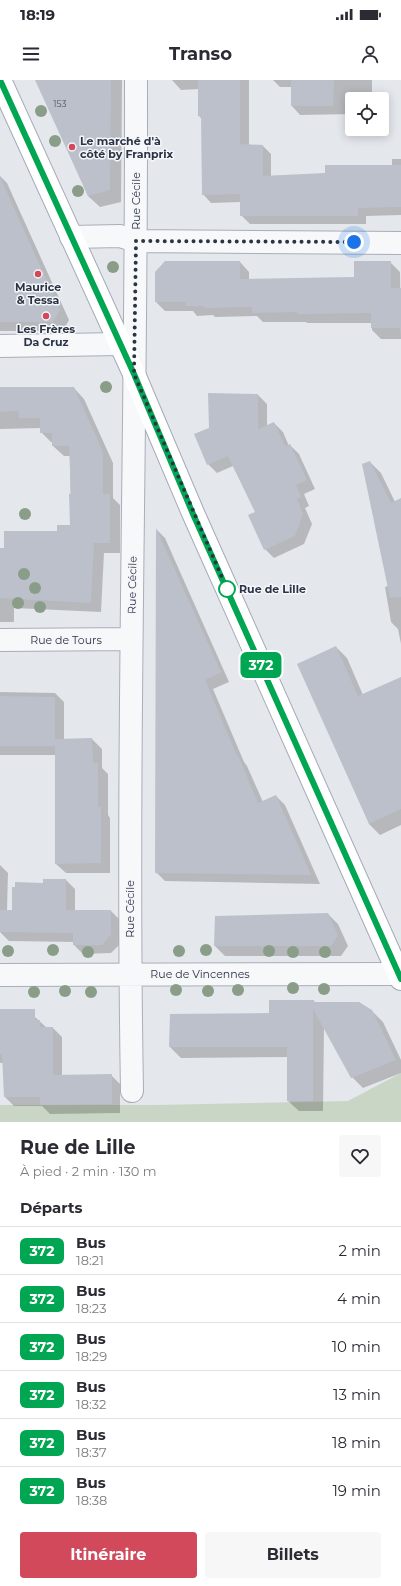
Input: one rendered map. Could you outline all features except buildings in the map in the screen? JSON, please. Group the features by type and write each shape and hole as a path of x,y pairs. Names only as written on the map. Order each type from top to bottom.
{"main road":[{"path":"0,80 134,374 193,514 400,976"}],"street":[{"name":"Rue Cécile","path":"132,1091 130,974 131,639 136,241 136,80"},
{"path":"71,237 120,236 136,241 401,243"},
{"path":"0,346 120,344"},
{"name":"Rue de Tours","path":"0,640 131,639"},
{"name":"Rue de Vincennes","path":"0,975 130,974 400,976"}],"green space":[{"path":"401,1073 401,1122 0,1122 0,1105 155,1105 348,1101"}],"bus line":[{"name":"372","path":"0,80 134,374 193,514 401,979"}],"place":[{"name":"Le marché d'à côté by Franprix","path":"72,147"},
{"name":"Maurice & Tessa","path":"38,274"},
{"name":"Les Frères Da Cruz","path":"46,316"},
{"name":"Rue de Lille","path":"227,589"}],"route":[{"path":"227,589 193,514 134,374 136,241 354,242"}]}
